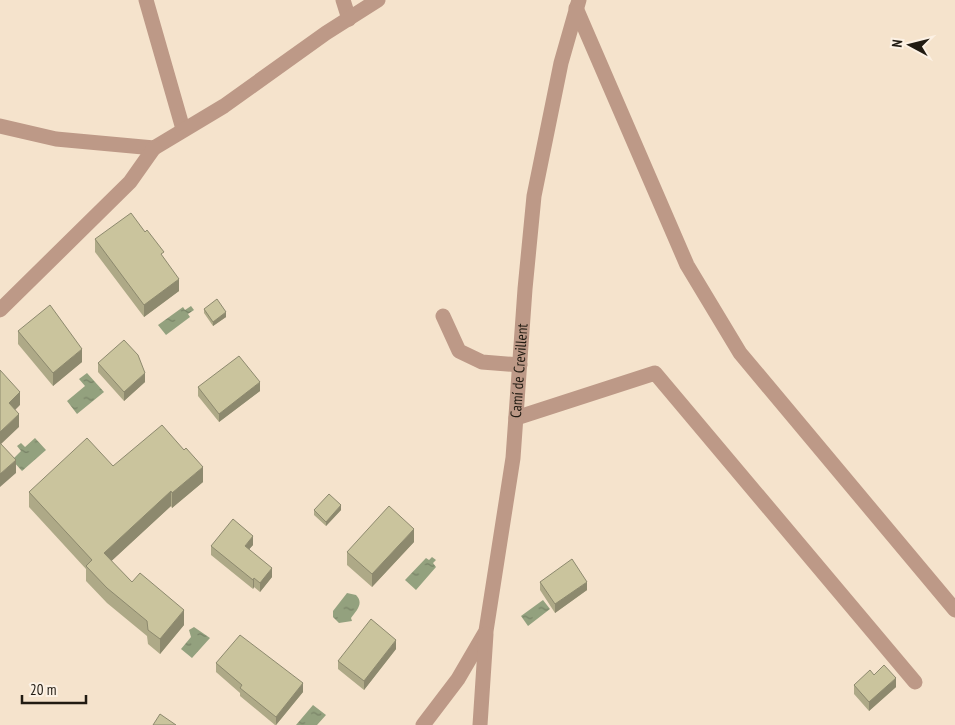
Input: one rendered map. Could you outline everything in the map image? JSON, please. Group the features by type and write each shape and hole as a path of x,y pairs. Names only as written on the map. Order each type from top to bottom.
{"street":[{"path":"146,0 183,129"},
{"path":"343,0 349,18"},
{"path":"0,310 130,182 154,148 224,106 349,18 378,0"},
{"path":"578,4 687,266 740,353 955,610"},
{"name":"Camí de Crevillent","path":"423,725 458,679 486,631 513,458 525,289 534,196 561,63 578,4"},
{"path":"0,126 56,139 154,148"},
{"path":"443,316 459,350 482,362 520,365"},
{"path":"516,418 656,373 915,682"},
{"path":"480,725 486,631"}],"water":[{"path":"191,306 194,310 188,314 190,317 166,335 158,325 183,307 185,310"},
{"path":"87,373 104,392 77,414 67,401 85,386 79,379"},
{"path":"35,438 46,450 22,471 12,460 21,451 17,446 21,443 25,447"},
{"path":"432,557 436,560 433,563 436,567 416,590 405,580 426,558 429,560"},
{"path":"347,593 356,595 360,604 351,618 352,621 339,623 333,617 333,611"},
{"path":"543,600 550,609 528,626 521,616"},
{"path":"194,627 210,638 192,658 181,649 191,637 189,630"},
{"path":"313,705 326,715 317,725 296,725"}],"building":[{"path":"131,213 145,232 147,230 164,252 161,254 179,279 144,305 95,239"},
{"path":"217,299 226,312 213,322 204,309"},
{"path":"50,305 82,349 53,373 18,331"},
{"path":"124,340 138,355 145,373 124,392 98,363"},
{"path":"239,356 260,382 219,414 198,387"},
{"path":"0,370 20,392 9,403 19,414 0,432"},
{"path":"162,425 184,450 186,448 203,467 172,493 171,491 104,553 132,582 140,573 184,610 160,639 148,630 147,621 107,588 86,566 92,560 29,492 87,438 113,466"},
{"path":"0,443 16,460 0,474"},
{"path":"329,494 341,505 326,522 314,510"},
{"path":"389,506 414,529 372,574 347,552"},
{"path":"233,519 253,536 245,546 272,568 260,583 254,578 253,580 211,546"},
{"path":"572,559 587,582 555,604 540,582"},
{"path":"371,619 396,640 364,681 338,661"},
{"path":"240,635 303,683 276,717 240,688 242,685 216,663"},
{"path":"884,665 896,678 869,702 854,685 870,670 874,675"},
{"path":"160,714 176,725 153,725"}]}
